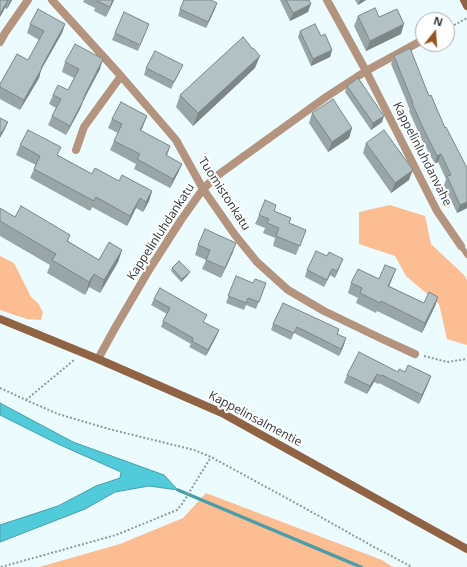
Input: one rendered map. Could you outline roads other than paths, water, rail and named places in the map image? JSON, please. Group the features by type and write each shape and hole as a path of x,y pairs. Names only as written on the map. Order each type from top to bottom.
{"street":[{"path":"0,42 28,0"},
{"name":"Tuomistonkatu","path":"52,0 121,76 176,140 203,188 235,235 257,262 288,290 324,311 415,354"},
{"path":"327,0 366,71"},
{"path":"464,0 467,6"},
{"name":"Kappelinluhdankatu","path":"98,360 115,328 150,270 203,188 218,175 326,97 366,71 415,44"},
{"name":"Kappelinluhdanvahe","path":"366,71 437,211 461,246"},
{"path":"76,150 84,127 121,76"},
{"name":"Kappelinsalmentie","path":"0,320 83,353 222,412 467,549"}],"lane":[{"path":"461,246 467,255"}],"water":[{"path":"0,403 73,442 164,475 178,490 149,486 115,492 85,509 0,542 0,525 58,506 96,486 120,478 121,472 58,444 0,415"}],"waterway":[{"path":"178,490 361,567"}]}
